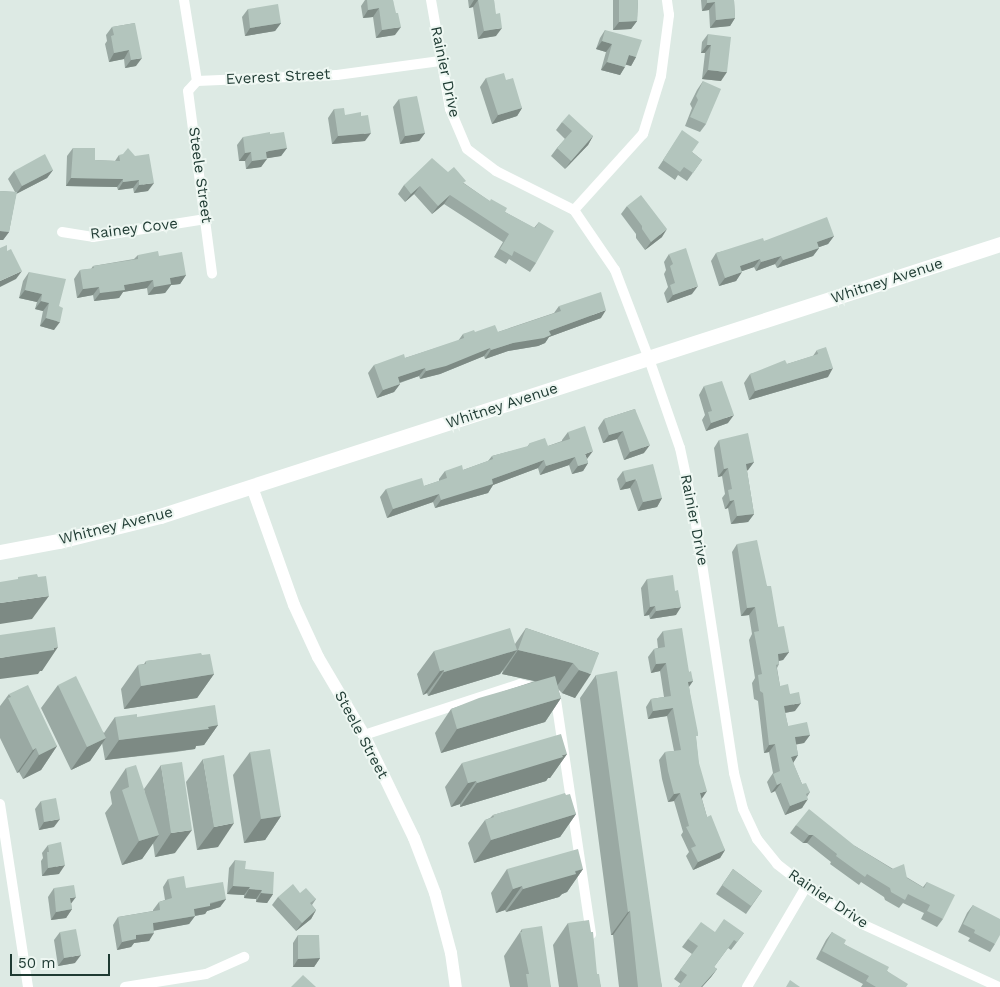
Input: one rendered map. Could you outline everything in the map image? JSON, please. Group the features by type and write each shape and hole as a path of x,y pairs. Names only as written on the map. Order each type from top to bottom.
{"main road":[{"name":"Whitney Avenue","path":"0,552 59,541 160,516 1000,244"}],"street":[{"path":"184,0 197,81"},
{"name":"Rainier Drive","path":"431,0 440,61 450,109 467,149 496,170 574,210 616,270 650,358 680,448 695,518 734,773 743,808 758,839 777,864 806,887 862,924 999,987"},
{"path":"574,210 643,134 661,76 669,15 667,0"},
{"name":"Everest Street","path":"197,81 337,75 440,61"},
{"name":"Steele Street","path":"197,81 188,91 212,273"},
{"name":"Rainey Cove","path":"62,232 93,237 206,219"},
{"name":"Steele Street","path":"252,487 294,605 318,657 364,735 414,838 435,893 451,953 456,987"},
{"path":"364,735 520,684 555,693 593,949"},
{"path":"0,804 28,987"},
{"path":"747,987 806,887"},
{"path":"125,987 206,974 244,957"}],"building":[{"path":"367,0 393,0 401,27 382,30 379,8 368,10"},
{"path":"478,0 494,0 496,14 500,13 502,28 484,31"},
{"path":"619,0 638,0 637,21 619,22"},
{"path":"707,0 734,0 735,18 716,20 715,2 707,3"},
{"path":"278,4 281,23 250,28 248,9"},
{"path":"135,23 142,58 131,60 129,50 114,53 111,36 114,35 112,27"},
{"path":"605,30 642,40 636,57 629,55 625,67 607,62 612,44 602,41"},
{"path":"708,34 731,37 727,72 708,70 711,45 707,45"},
{"path":"504,73 506,80 513,78 522,108 498,115 486,78"},
{"path":"703,81 721,89 706,124 690,117 698,100 696,96"},
{"path":"417,96 425,133 405,136 399,99"},
{"path":"344,108 345,115 361,112 361,116 368,115 371,133 338,136 334,109"},
{"path":"569,114 593,136 571,161 557,148 572,131 562,122"},
{"path":"682,130 699,142 692,152 702,160 693,173 684,167 680,172 663,160"},
{"path":"270,132 270,134 284,132 287,148 266,152 267,159 252,161 251,152 245,153 243,137"},
{"path":"73,148 95,148 95,160 120,161 119,155 123,154 128,148 135,156 149,154 154,183 139,185 139,180 123,182 123,179 71,178"},
{"path":"45,154 53,170 22,186 14,171"},
{"path":"432,158 448,172 454,167 466,181 463,183 490,201 491,199 507,208 505,212 535,228 539,222 554,231 536,263 514,251 512,256 500,249 509,234 450,195 438,206 420,186 411,194 404,185"},
{"path":"0,191 17,192 9,232 0,231"},
{"path":"641,195 667,229 651,242 627,206"},
{"path":"827,217 834,236 817,242 819,248 783,260 781,256 761,262 760,259 740,266 742,272 725,278 716,253 763,238 764,241"},
{"path":"7,245 7,251 11,249 22,271 0,281 0,248"},
{"path":"686,248 698,286 673,295 670,285 675,283 670,266 673,264 669,254"},
{"path":"158,251 159,256 182,252 186,275 170,278 171,284 154,287 153,280 124,285 125,290 100,293 99,287 83,289 80,270 94,268 93,266 138,259 138,255"},
{"path":"29,272 66,279 59,306 63,308 60,322 46,318 49,303 41,301 42,294 25,290"},
{"path":"601,292 606,310 549,331 551,335 491,350 490,348 446,366 426,371 425,368 398,377 400,384 383,390 374,365 404,354 405,358 464,338 463,334 474,330 475,332 495,325 498,332 561,311 559,306"},
{"path":"826,347 833,368 755,391 750,374 785,360 787,364 818,354 817,350"},
{"path":"722,381 734,415 711,423 708,412 712,411 704,386"},
{"path":"635,409 650,445 630,452 623,431 609,435 604,419"},
{"path":"585,426 593,451 585,454 588,463 578,466 575,457 546,466 544,460 492,479 493,484 441,500 439,494 393,509 386,489 422,478 424,486 447,478 445,471 462,465 463,470 493,459 492,456 528,446 530,443 545,438 548,446 570,439 568,432"},
{"path":"748,433 754,462 746,464 754,514 737,516 734,500 730,501 728,490 732,489 728,468 724,469 719,440"},
{"path":"653,464 662,498 643,502 636,479 626,482 623,471"},
{"path":"757,540 767,586 771,586 778,627 784,626 789,652 778,654 779,664 776,665 780,686 788,684 790,694 799,692 801,703 784,706 788,726 807,722 810,735 795,737 798,755 791,757 802,784 806,783 810,792 806,794 808,799 790,806 781,783 777,785 773,774 780,771 775,744 769,745 763,693 760,691 758,675 762,674 754,632 759,631 755,607 747,608 737,544"},
{"path":"37,574 38,577 46,576 49,596 0,603 0,582"},
{"path":"673,575 675,591 678,590 681,607 656,611 655,606 650,607 647,579"},
{"path":"55,627 58,647 54,648 54,650 0,658 0,635"},
{"path":"510,628 517,650 444,672 444,670 440,671 434,651"},
{"path":"526,628 599,653 591,674 579,670 573,663 518,650"},
{"path":"682,628 689,672 691,671 693,681 688,682 698,733 698,736 696,736 699,763 707,791 700,793 707,817 711,815 725,850 698,862 691,848 696,846 686,827 689,826 680,793 674,794 668,771 665,752 681,750 673,708 653,711 651,699 671,696 666,663 656,664 654,649 665,647 663,631"},
{"path":"201,653 202,655 210,654 214,674 141,686 138,665 146,664 146,661"},
{"path":"617,671 662,987 638,987 630,911 628,912 596,675"},
{"path":"76,676 106,738 87,747 58,685"},
{"path":"555,676 561,698 457,729 451,709 479,698"},
{"path":"28,685 57,746 39,755 36,748 33,750 8,698 11,697 9,694"},
{"path":"215,705 218,725 208,727 209,729 119,740 115,717 137,714 137,717"},
{"path":"561,734 567,754 562,755 563,757 477,783 476,781 468,783 462,763"},
{"path":"270,749 281,816 261,819 250,752"},
{"path":"224,755 234,823 214,827 203,759"},
{"path":"182,762 192,830 171,833 161,765"},
{"path":"136,765 159,835 139,841 122,790 129,787 126,768"},
{"path":"565,793 566,795 570,794 576,814 491,840 485,820 494,817 493,815"},
{"path":"56,798 60,819 44,822 41,801"},
{"path":"809,809 855,846 892,869 904,864 907,878 924,888 927,882 955,895 943,919 927,911 930,905 908,894 905,900 867,874 865,877 836,856 837,854 813,835 809,835 796,825"},
{"path":"61,842 65,865 48,868 48,845"},
{"path":"578,849 583,869 575,871 576,874 523,889 522,886 513,889 507,869"},
{"path":"235,860 246,861 245,869 274,872 273,894 261,893 262,890 249,889 250,887 233,886"},
{"path":"733,869 762,891 751,906 722,885"},
{"path":"184,876 186,888 223,882 226,899 210,903 210,906 194,909 195,916 153,923 154,933 136,935 136,939 122,942 118,917 160,910 159,902 172,898 168,879"},
{"path":"293,884 300,893 306,888 316,899 310,903 316,910 302,923 278,897"},
{"path":"74,885 76,897 70,898 72,909 56,912 54,888"},
{"path":"973,905 1000,919 1000,935 995,944 974,933 975,930 963,924"},
{"path":"724,919 744,933 737,942 734,940 714,967 717,969 701,987 678,987 687,975 680,970 698,946 688,939 701,922 715,932"},
{"path":"589,920 591,932 593,932 597,974 599,974 601,987 578,987 568,923"},
{"path":"542,926 551,987 528,987 526,974 529,974 520,932 522,932 522,929"},
{"path":"76,929 81,955 64,958 60,932"},
{"path":"832,932 846,940 844,944 889,967 887,971 908,984 906,987 876,987 866,981 869,976 822,951"},
{"path":"298,935 319,935 320,958 298,959"},
{"path":"303,975 316,987 291,987"},
{"path":"790,980 800,987 786,987"}]}
